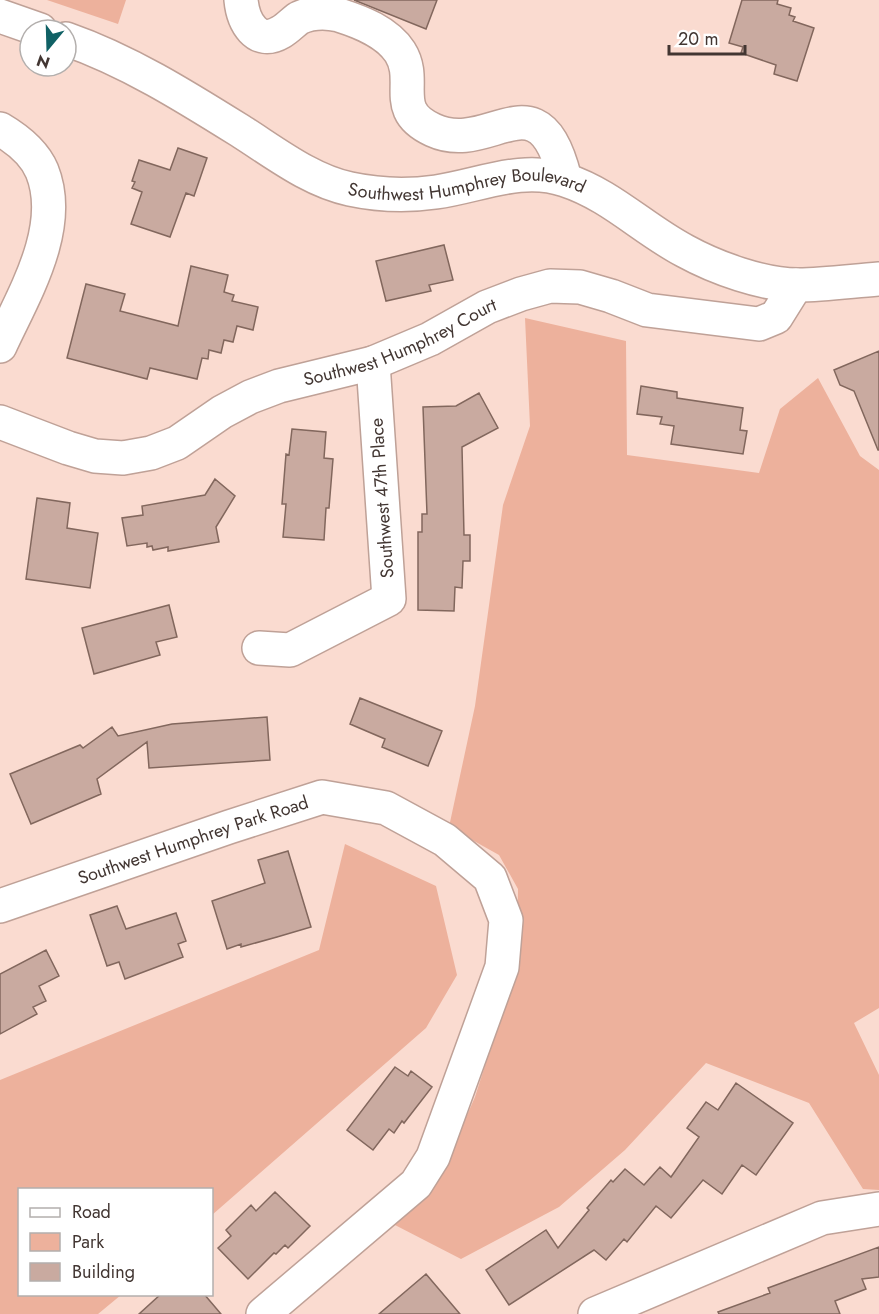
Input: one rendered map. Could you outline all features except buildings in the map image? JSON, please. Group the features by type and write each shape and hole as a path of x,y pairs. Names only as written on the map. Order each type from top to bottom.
{"street":[{"path":"241,0 246,23 254,32 263,35 271,36 280,33 298,18 324,12 357,21 376,30 394,45 403,58 408,86 408,104 416,120 434,130 451,135 470,134 519,122 537,126 542,129 549,140 565,179"},
{"path":"0,16 18,22"},
{"name":"Southwest Humphrey Boulevard","path":"78,44 163,83 292,163 318,177 348,188 376,193 436,192 510,176 542,174 565,179 602,195 685,251 735,272 768,281 796,285 879,279"},
{"path":"0,129 15,138 36,159 46,183 48,212 43,251 0,346"},
{"name":"Southwest Humphrey Court","path":"0,422 95,456 123,458 151,453 177,443 222,412 250,397 279,386 373,363 430,339 487,307 549,286 580,287 648,310 759,324 776,317 796,285"},
{"name":"Southwest 47th Place","path":"259,648 290,650 389,599 373,363"},
{"name":"Southwest Humphrey Park Road","path":"0,906 322,797 386,808 446,840 490,878 506,920 502,967 434,1157 416,1184 263,1314"},
{"path":"595,1314 822,1218 879,1209"}],"green space":[{"path":"47,0 126,0 118,24"},
{"path":"525,318 626,341 627,455 759,473 780,409 818,378 860,456 879,470 879,1008 854,1023 879,1075 879,1190 863,1189 809,1103 706,1063 625,1150 559,1207 461,1259 393,1224 438,1181 475,1097 517,965 518,889 499,855 449,827 475,706 503,505 530,426"},
{"path":"345,844 436,886 457,975 426,1028 213,1214 213,1188 18,1188 18,1296 120,1296 98,1314 0,1314 0,1080 319,950"}]}
